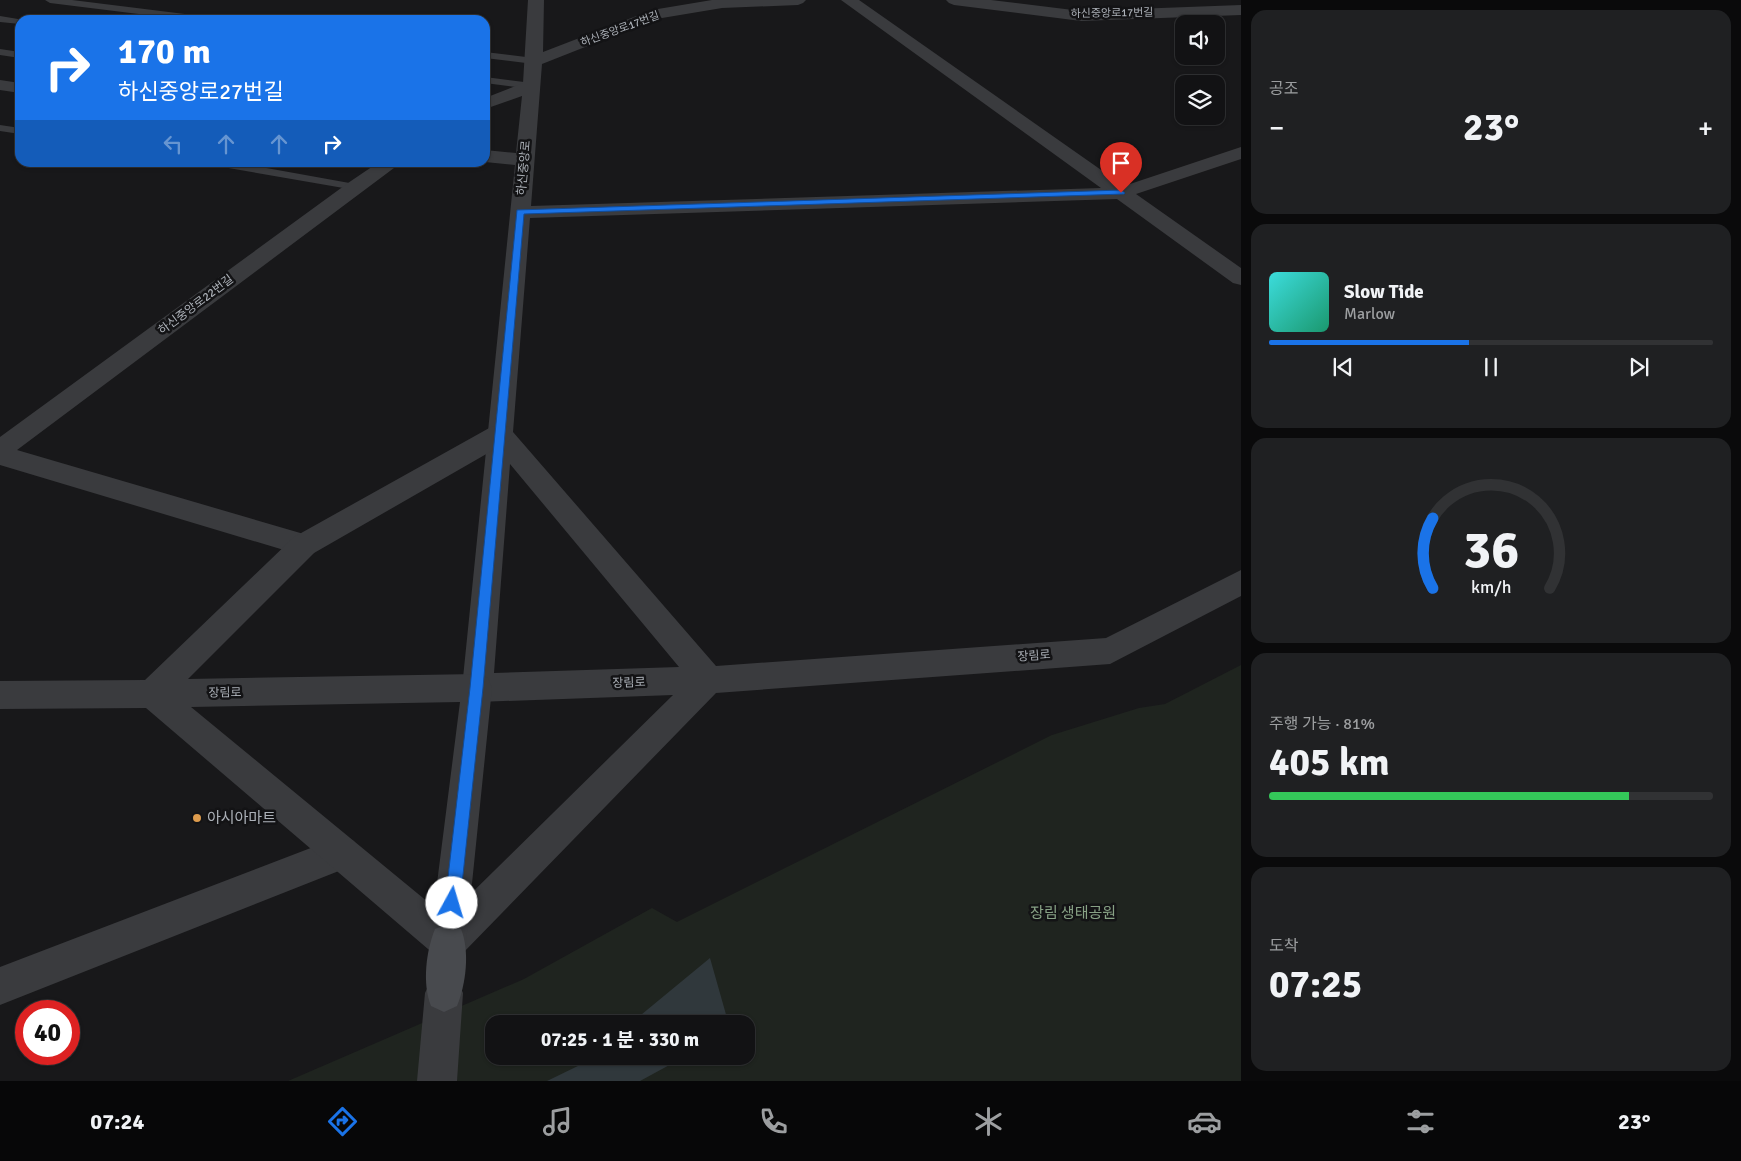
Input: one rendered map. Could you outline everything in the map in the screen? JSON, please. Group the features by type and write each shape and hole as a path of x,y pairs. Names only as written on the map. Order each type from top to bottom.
{"main road":[{"name":"하신중앙로","path":"444,993 448,942"}],"street":[{"name":"하신중앙로","path":"448,942 476,688 500,434 532,86 536,0"},
{"name":"하신중앙로17번길","path":"534,61 652,15 722,3 798,0"},
{"path":"849,0 1241,278"},
{"name":"하신중앙로17번길","path":"954,0 1081,16 1241,10"},
{"path":"0,85 15,87"},
{"path":"490,102 532,86"},
{"path":"520,212 1121,193 1241,153"},
{"path":"490,156 525,160"},
{"name":"하신중앙로22번길","path":"0,450 355,186 385,167"},
{"path":"500,434 709,680 448,942 152,694 304,545 500,434"},
{"path":"0,455 304,545"},
{"name":"장림로","path":"0,695 476,688 709,680 1110,651 1241,582"},
{"path":"0,986 342,853"},
{"path":"437,1081 444,993"}],"lane":[{"path":"50,0 169,15"},
{"path":"0,19 15,20"},
{"path":"0,52 15,54"},
{"path":"490,56 534,61"},
{"path":"490,81 532,86"},
{"path":"0,128 15,130"},
{"path":"241,167 355,186"}],"green space":[{"name":"장림 생태공원","path":"1241,665 1241,1081 288,1081 524,979 652,908 677,922 1052,735 1139,708 1165,704"}],"shaded area":[{"path":"710,958 726,1015 641,1015"},
{"path":"580,1065 669,1065 640,1081 547,1081"}],"place":[{"name":"아시아마트","path":"197,818"}],"route":[{"path":"452,903 476,688 520,212 1121,193"}]}
